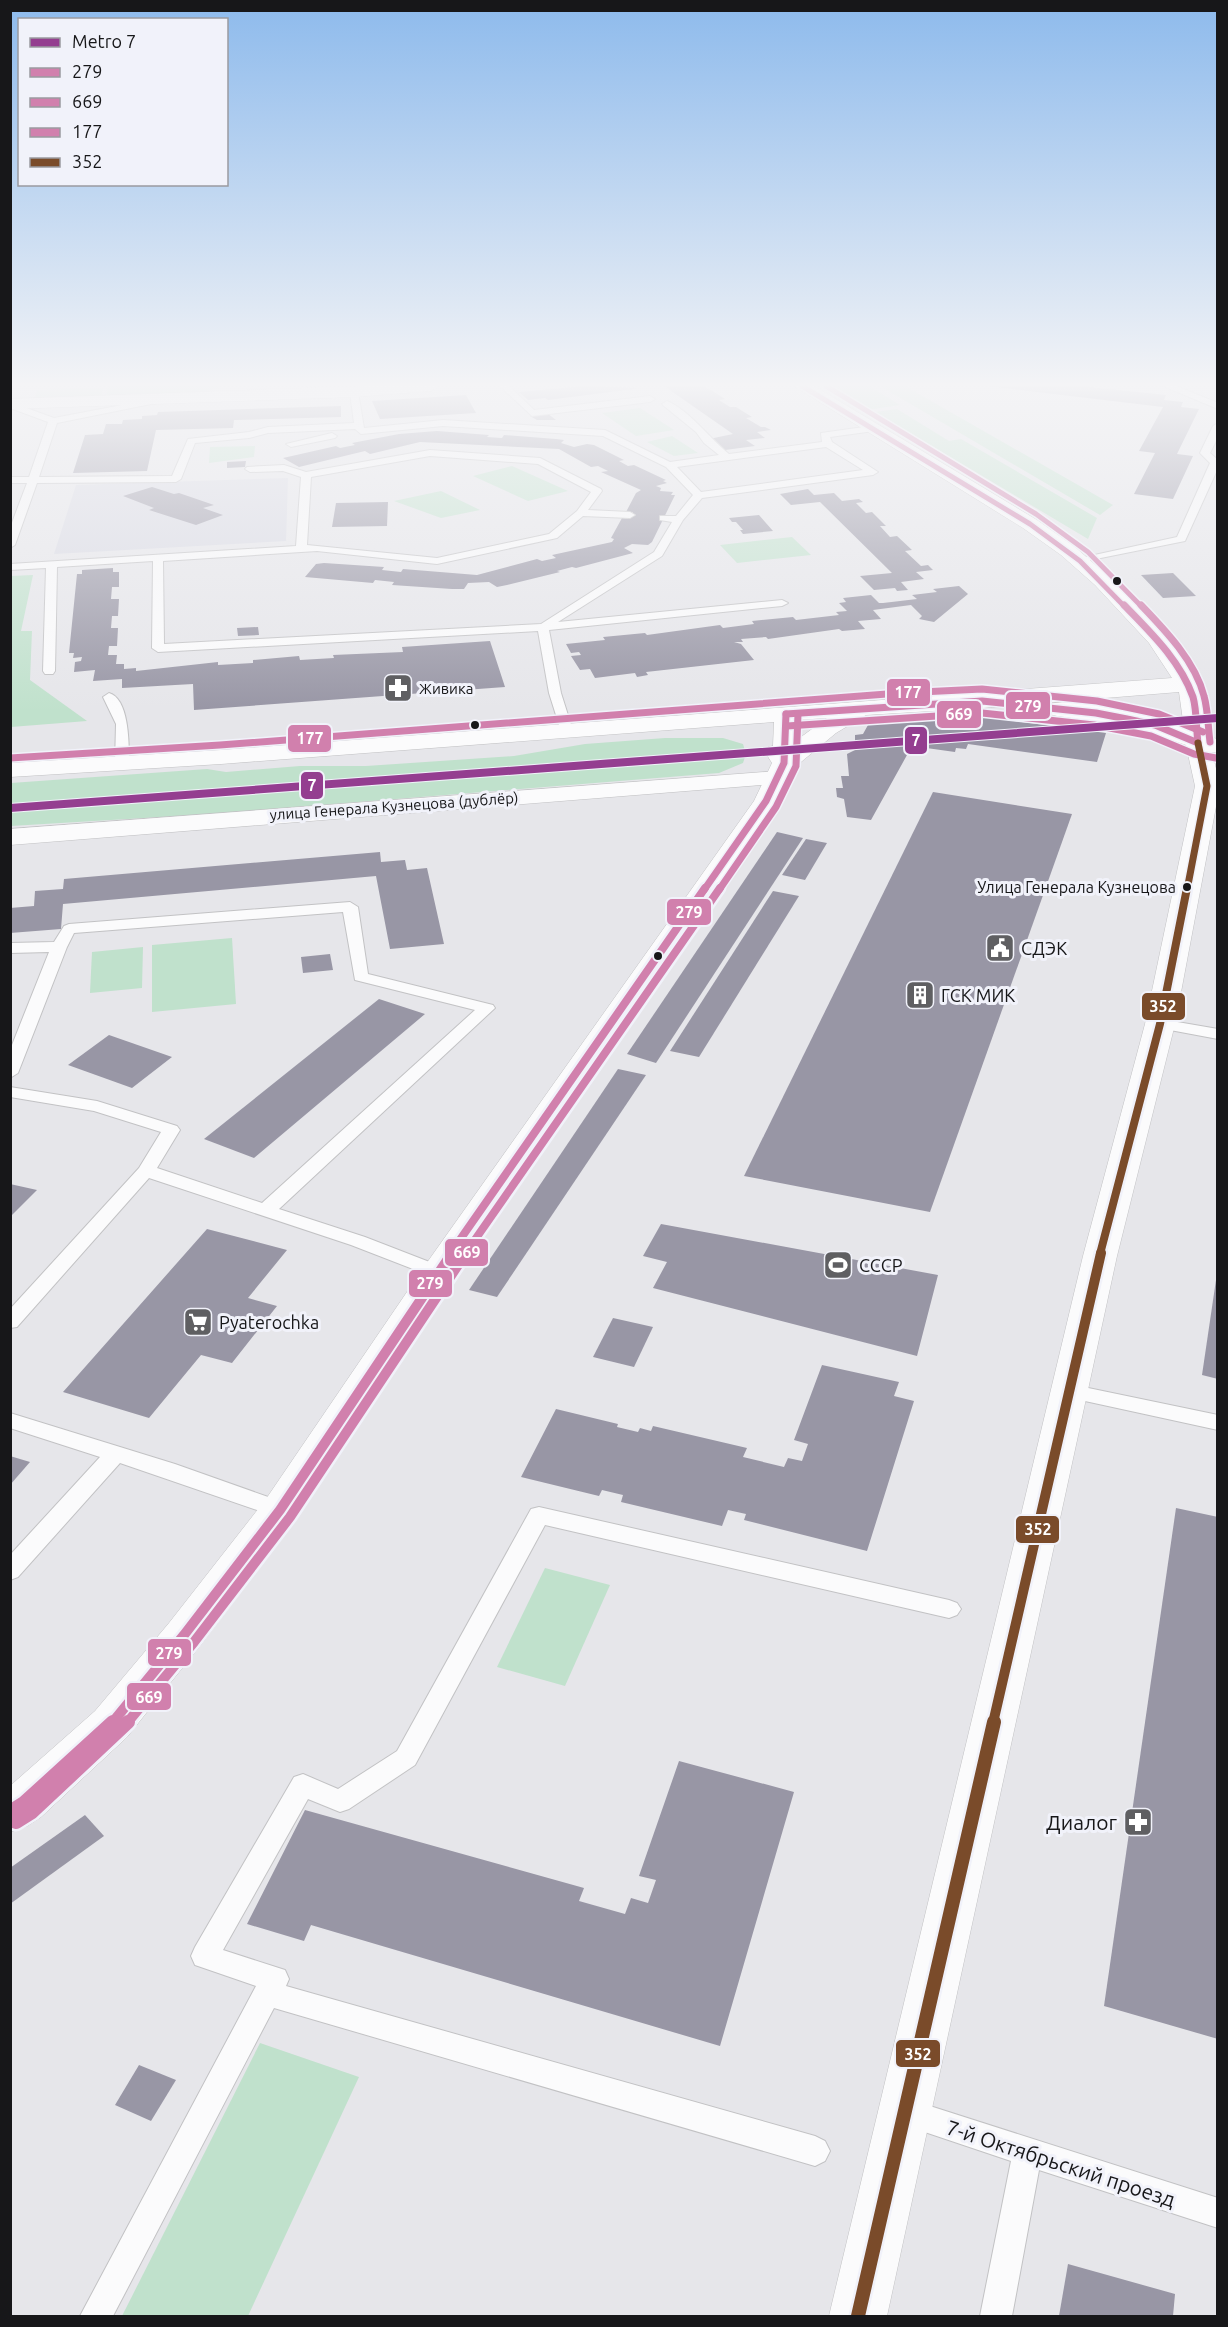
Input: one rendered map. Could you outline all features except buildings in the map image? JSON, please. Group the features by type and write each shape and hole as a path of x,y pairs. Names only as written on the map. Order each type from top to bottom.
{"main road":[{"path":"858,2316 1100,1256 1160,1024 1207,786 1208,744 1193,698 1187,684 1157,639 1080,561 1030,524 981,495"},
{"path":"10,770 122,764 1187,684"},
{"path":"982,701 1126,718 1208,744"},
{"path":"781,770 841,718 868,707"},
{"path":"10,1812 24,1803 111,1724 184,1635 280,1510 438,1272 766,801 781,770 786,714"},
{"path":"739,717 765,734 781,770"},
{"name":"улица Генерала Кузнецова (дублёр)","path":"10,837 781,770"}],"lane":[{"path":"10,545 27,495"},
{"path":"301,549 305,495"},
{"path":"10,567 317,548 437,561 553,536 581,513 594,495"},
{"path":"543,627 658,554 679,519 699,495 702,495"},
{"path":"1080,561 1181,539 1201,495"},
{"path":"581,513 630,515"},
{"path":"664,518 679,519"},
{"path":"158,558 158,648 543,627 782,603"},
{"path":"49,671 52,565"},
{"path":"543,627 555,693 567,731"},
{"path":"109,697 122,724 122,764"},
{"path":"10,1073 59,947 69,929 350,907 361,977 487,1008 265,1211"},
{"path":"10,948 59,947"},
{"path":"1160,1024 1218,1034"},
{"path":"10,1092 97,1106 171,1130 146,1171 10,1322"},
{"path":"146,1171 358,1240 438,1272"},
{"path":"1069,1391 1218,1423"},
{"path":"10,1420 167,1470 280,1510"},
{"path":"10,1571 115,1454"},
{"path":"96,2316 275,1979 205,1956 303,1785 340,1801 406,1758 539,1515 949,1609"},
{"path":"267,1994 815,2151"},
{"name":"7-й Октябрьский проезд","path":"904,2112 1218,2213"},
{"path":"996,2316 1028,2152"}],"shaded area":[{"path":"73,495 287,495 286,541 54,554"}],"green space":[{"path":"424,495 448,495 480,510 441,518 394,501"},
{"path":"514,495 554,495 528,501"},
{"path":"1014,495 1057,495 1097,518 1088,539"},
{"path":"1065,495 1095,495 1113,505 1100,515"},
{"path":"792,537 811,555 737,563 720,545"},
{"path":"33,575 21,631 32,631 30,680 87,721 11,727 11,576"},
{"path":"665,738 723,738 743,744 746,754 743,763 719,773 211,814 11,826 11,783 207,769 226,772 300,766 366,766 514,756 585,744"},
{"path":"232,938 236,1004 152,1012 152,945"},
{"path":"143,947 142,988 90,993 92,952"},
{"path":"545,1568 610,1585 565,1686 497,1667"},
{"path":"260,2043 359,2077 248,2316 122,2316"}],"metro line":[{"name":"7","path":"10,808 1218,718"}],"transit line":[{"name":"279","path":"786,714 982,701 1096,713 1127,719 1155,725 1198,743 1193,698 1175,663 1157,639 1080,561 1030,524 981,495"},
{"name":"177","path":"1004,495 1036,514 1088,552 1166,631 1185,657 1204,695 1210,742"},
{"name":"177","path":"10,758 220,745 900,693 982,689 1097,701 1159,714 1203,732"},
{"name":"669","path":"787,726 982,713 1094,725 1151,736 1194,754 1216,758"},
{"name":"279","path":"10,1812 24,1803 111,1724 184,1635 280,1510 438,1272 766,801 784,763 786,714"},
{"name":"669","path":"16,1822 32,1812 120,1732 194,1642 290,1517 448,1279 776,807 796,766 798,714"},
{"name":"352","path":"858,2316 1100,1256 1160,1024 1207,786 1198,743"}],"place":[{"name":"Живика","path":"398,688"},
{"name":"Улица Генерала Кузнецова","path":"1187,887"},
{"name":"СДЭК","path":"1000,948"},
{"name":"ГСК МИК","path":"920,995"},
{"name":"СССР","path":"838,1265"},
{"name":"Pyaterochka","path":"198,1322"},
{"name":"Диалог","path":"1138,1822"}]}
